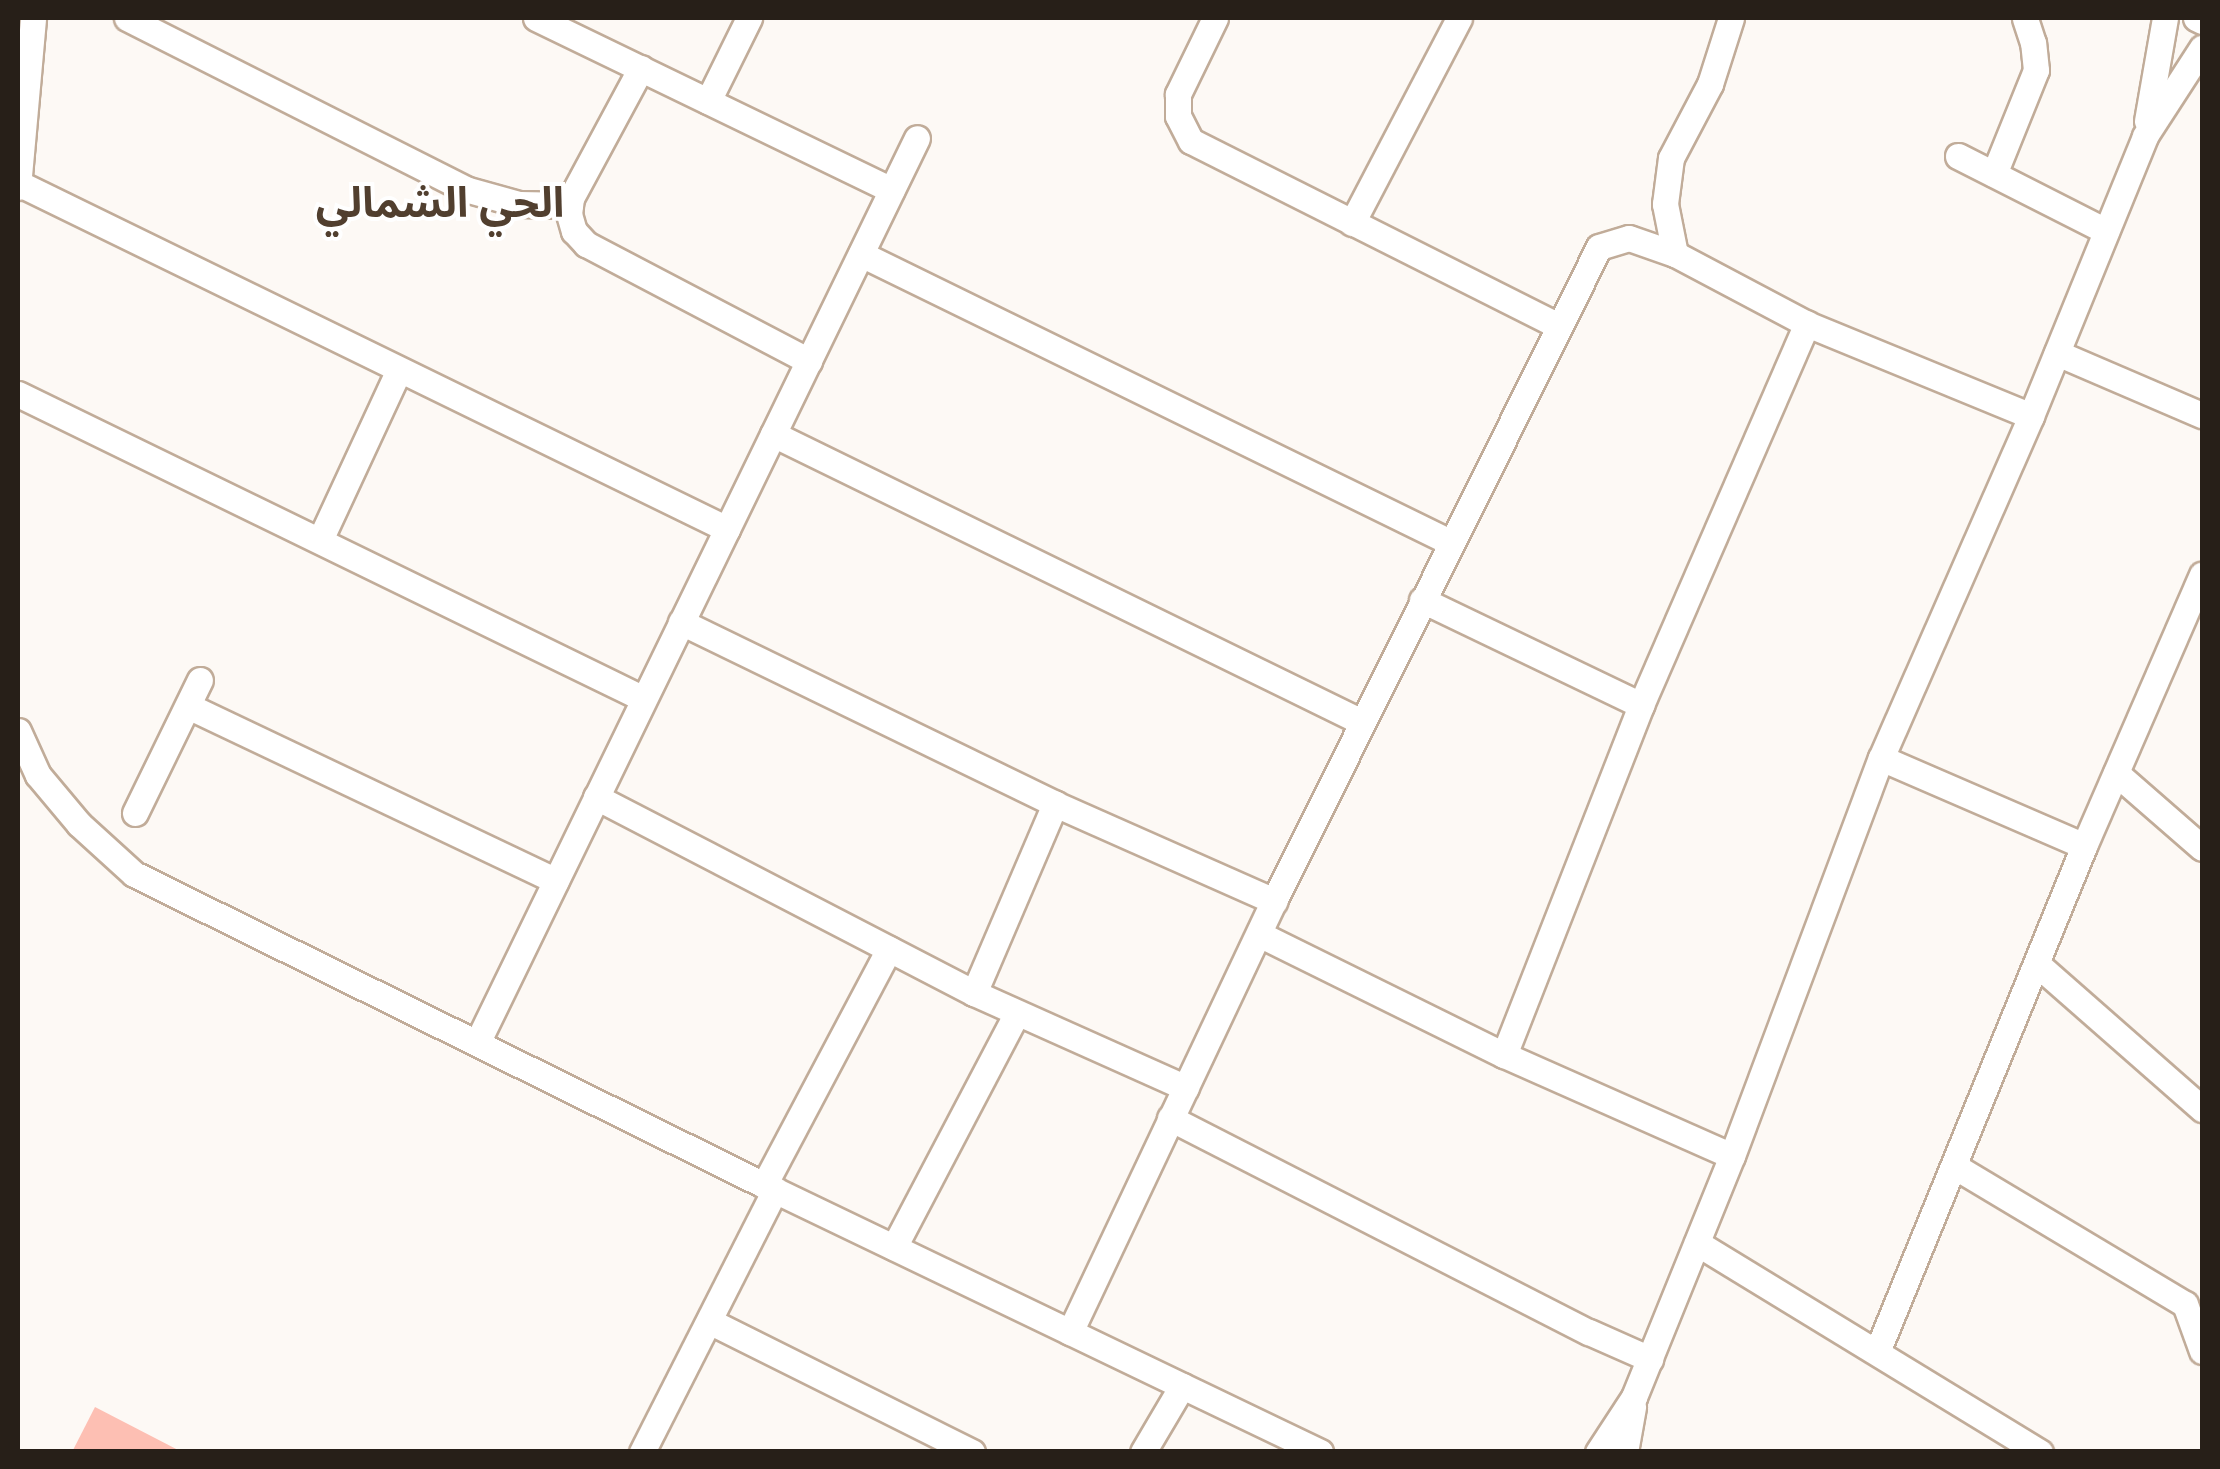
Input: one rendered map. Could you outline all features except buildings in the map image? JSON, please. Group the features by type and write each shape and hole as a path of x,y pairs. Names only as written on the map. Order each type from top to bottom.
{"street":[{"path":"33,18 18,185 727,529"},
{"path":"30,50 38,30 50,18"},
{"path":"536,18 892,190"},
{"path":"708,101 749,18"},
{"path":"1215,18 1178,94 1178,116 1185,134 1199,147 1558,325"},
{"path":"1352,223 1458,18"},
{"path":"1674,254 1666,204 1671,158 1710,84 1731,18"},
{"path":"1994,174 2036,70 2034,43 2025,18"},
{"path":"2145,136 2165,18"},
{"path":"126,19 466,189 519,204 570,205"},
{"path":"1598,1452 1634,1397 1650,1359 1732,1156 1881,758 2032,416 2145,136 2202,48"},
{"path":"641,68 570,205 571,222 586,244 809,361"},
{"path":"477,1044 917,138"},
{"path":"1958,156 2106,230"},
{"path":"1070,1332 1274,901 1592,256 1608,242 1629,238 1674,254 1807,324 2032,416"},
{"path":"860,254 1450,542"},
{"path":"1504,1055 1641,705 1807,324"},
{"path":"2057,353 2202,414"},
{"path":"320,540 399,370"},
{"path":"18,394 644,700"},
{"path":"773,434 1362,722"},
{"path":"1878,1352 2084,846 2202,575"},
{"path":"1422,600 1641,705"},
{"path":"681,622 1056,804 1274,901"},
{"path":"136,812 200,680"},
{"path":"188,706 556,881"},
{"path":"18,731 38,774 79,824 134,874 770,1188 1320,1452"},
{"path":"1881,758 2084,846"},
{"path":"2116,774 2202,848"},
{"path":"596,798 974,994 1186,1088"},
{"path":"974,994 1056,804"},
{"path":"1258,934 1504,1055 1732,1156"},
{"path":"642,1452 889,949"},
{"path":"2037,964 2202,1109"},
{"path":"894,1248 1017,1014"},
{"path":"1170,1118 1571,1324 1650,1359"},
{"path":"1954,1166 2194,1295 2202,1352"},
{"path":"1697,1243 2040,1452"},
{"path":"708,1321 972,1452"},
{"path":"1143,1452 1182,1386"},
{"path":"1625,1452 1634,1397"}],"district":[{"name":"الحي الشمالي","path":"440,204"}]}
